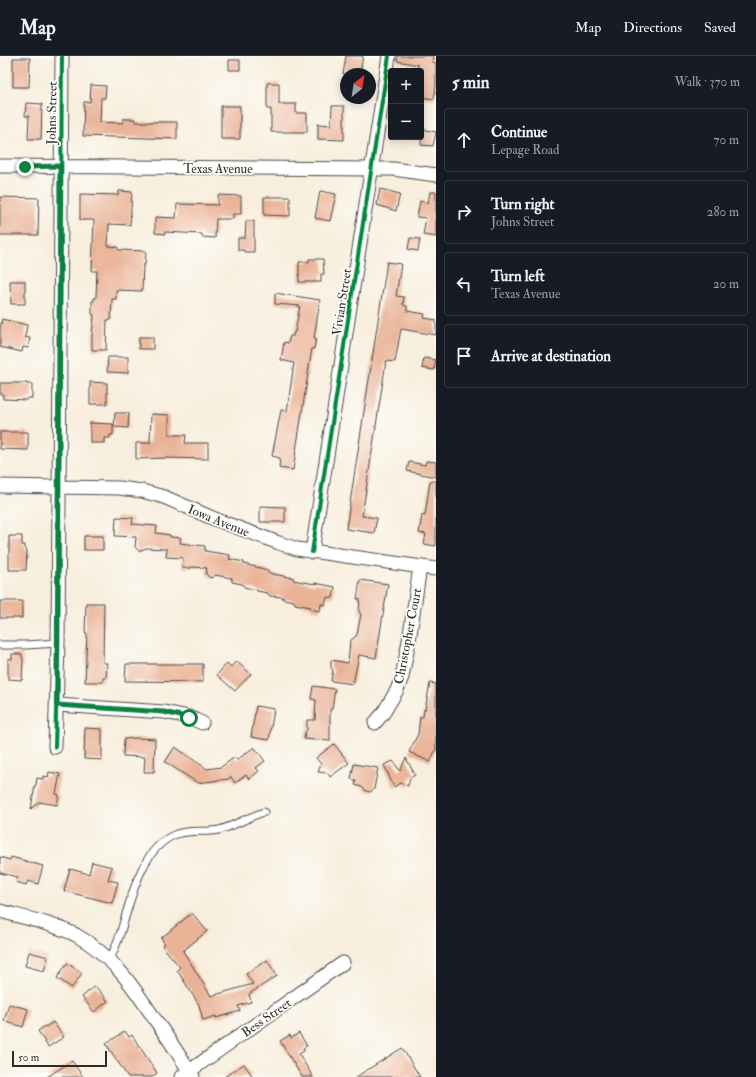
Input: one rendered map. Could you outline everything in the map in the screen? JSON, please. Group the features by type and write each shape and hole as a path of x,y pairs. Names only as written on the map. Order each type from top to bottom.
{"street":[{"name":"Johns Street","path":"55,747 58,642 60,166 62,56"},
{"name":"Vivian Street","path":"312,552 389,56"},
{"name":"Texas Avenue","path":"0,166 393,169 436,175"},
{"name":"Iowa Avenue","path":"0,486 119,488 142,491 164,498 279,543 312,552 436,569"},
{"name":"Christopher Court","path":"375,723 384,712 397,690 402,677 420,567"},
{"path":"57,705 164,712 202,723"},
{"path":"0,911 54,926 94,946 126,977 138,993 188,1075"},
{"name":"Bess Street","path":"188,1075 342,963"}],"lane":[{"path":"0,645 26,645 58,642"},
{"path":"110,960 137,879 153,852 164,841 174,835 184,832 210,832 221,829 264,812"}],"building":[{"path":"346,56 363,56 361,68 344,68"},
{"path":"398,56 433,56 432,62 436,63 436,86 434,99 424,97 424,68 418,68 418,65 397,61"},
{"path":"13,58 30,58 29,87 13,87"},
{"path":"229,60 240,60 240,70 229,70"},
{"path":"267,83 279,83 279,104 296,104 296,113 307,113 307,132 271,132 271,109 267,109"},
{"path":"91,85 106,86 105,98 101,98 100,122 123,123 123,119 135,119 135,122 177,122 177,139 83,136 84,102 90,102"},
{"path":"26,103 42,104 41,139 28,139 29,116 25,116"},
{"path":"221,106 240,106 240,139 221,139"},
{"path":"332,106 344,106 344,140 318,139 318,124 331,125"},
{"path":"424,130 436,132 433,146 421,145 421,140 424,140"},
{"path":"380,189 400,194 396,211 377,205"},
{"path":"119,191 132,192 130,225 109,224 108,246 118,247 118,250 146,251 145,265 143,265 142,291 116,290 116,299 112,299 111,320 107,320 106,350 92,350 94,315 92,314 92,301 96,298 97,271 92,271 94,220 80,220 80,194 118,195"},
{"path":"320,191 336,194 330,221 315,218"},
{"path":"430,192 436,192 436,237 423,235 426,218 417,217 420,201 428,203"},
{"path":"218,195 241,196 241,214 233,214 233,219 216,219 215,238 202,237 202,234 165,232 165,234 155,233 155,217 176,218 177,204 218,205"},
{"path":"0,197 39,198 38,235 0,235"},
{"path":"264,197 290,197 290,216 264,215"},
{"path":"246,221 254,221 254,252 244,252 244,250 238,250 238,238 245,238"},
{"path":"410,238 420,239 418,251 408,249"},
{"path":"309,259 323,259 324,274 321,274 321,282 299,282 299,262 309,262"},
{"path":"387,262 401,264 396,296 404,297 403,305 407,306 407,311 425,314 424,318 436,320 436,335 401,329 395,362 386,361 362,516 377,518 374,533 346,529"},
{"path":"10,281 25,281 25,304 11,304"},
{"path":"275,293 320,300 314,338 316,338 314,349 312,348 293,470 279,468 280,458 272,456 281,410 287,411 294,363 281,360 284,342 288,343 290,336 293,336 295,332 300,306 275,304"},
{"path":"2,319 27,325 25,337 30,338 28,348 23,347 22,352 0,347 0,329"},
{"path":"139,337 153,337 153,349 139,349"},
{"path":"108,357 128,357 128,373 107,372"},
{"path":"424,358 436,360 434,370 422,368"},
{"path":"90,382 107,383 107,404 90,404"},
{"path":"0,383 32,384 32,398 27,398 27,400 3,399 3,394 0,394"},
{"path":"115,413 129,413 128,428 114,427"},
{"path":"151,414 169,415 169,435 186,435 185,443 208,443 208,459 136,459 136,443 150,443"},
{"path":"90,423 113,424 113,435 110,435 110,438 104,438 104,443 90,443"},
{"path":"0,432 28,432 28,450 0,449"},
{"path":"426,461 436,462 436,477 407,471 409,462 425,465"},
{"path":"430,481 436,481 436,546 424,544 426,534 419,533 422,515 425,516"},
{"path":"260,506 285,507 285,522 260,522"},
{"path":"116,517 133,518 132,524 157,526 156,533 181,538 180,543 205,546 205,551 230,555 229,559 268,570 268,573 294,578 293,580 335,587 333,598 327,597 325,605 321,604 320,611 310,609 311,607 295,604 294,601 283,599 283,597 270,596 267,593 244,587 242,584 232,582 232,578 215,575 213,578 209,577 206,574 207,568 182,568 183,558 166,557 167,549 146,548 139,551 135,547 136,537 115,536"},
{"path":"9,536 22,536 22,545 25,545 25,550 27,550 26,570 9,570"},
{"path":"84,536 103,536 103,550 84,550"},
{"path":"360,580 388,584 376,658 359,655 353,684 331,681 333,670 331,668 331,660 348,663 350,641 357,635 361,614 359,612 360,599 357,599"},
{"path":"0,601 22,601 22,618 0,618"},
{"path":"86,603 104,603 103,663 107,663 106,678 103,678 103,682 85,682 87,633 85,633"},
{"path":"12,654 22,654 22,680 8,679 8,659 12,659"},
{"path":"236,661 251,674 235,691 217,675 227,663 231,667"},
{"path":"126,664 203,664 203,682 125,681"},
{"path":"430,683 436,684 436,749 430,762 409,752 418,734 420,717 423,717"},
{"path":"313,686 335,689 332,709 330,709 330,741 304,739 305,732 307,730 307,720 315,720 316,700 311,699"},
{"path":"256,706 274,709 269,740 251,737"},
{"path":"85,728 102,729 102,760 84,759"},
{"path":"124,739 155,739 154,772 144,772 145,757 123,756"},
{"path":"334,744 349,763 330,777 328,773 318,772 321,764 316,758"},
{"path":"175,747 207,769 221,767 235,757 237,760 254,747 265,761 256,768 259,771 249,779 246,775 235,783 231,777 228,779 198,783 165,762"},
{"path":"406,758 415,775 410,778 408,786 401,783 394,787 384,765 393,761 400,771"},
{"path":"354,764 378,768 374,789 370,792 355,785 356,780 351,779"},
{"path":"49,772 60,774 56,794 59,795 57,805 39,802 31,809 37,778 43,779 43,776 48,777"},
{"path":"0,857 10,860 11,857 43,866 38,884 28,881 26,885 16,882 18,877 0,873"},
{"path":"92,862 112,867 108,880 118,882 112,903 64,891 70,869 89,874"},
{"path":"192,913 207,931 183,951 211,996 253,984 246,974 267,960 277,976 249,994 251,1002 238,1006 240,1011 203,1020 199,1005 177,970 180,967 162,946 165,944 161,938"},
{"path":"29,952 48,957 44,971 25,966"},
{"path":"67,963 82,973 72,988 57,978"},
{"path":"95,986 108,1001 94,1012 82,997"},
{"path":"9,1004 28,1009 23,1027 4,1021"},
{"path":"53,1022 64,1037 48,1047 38,1031"},
{"path":"125,1031 129,1037 132,1035 157,1073 152,1077 128,1077 106,1044"},
{"path":"299,1033 307,1046 303,1048 304,1051 299,1054 313,1077 302,1077 280,1041 290,1035 291,1038"},
{"path":"402,1048 420,1077 356,1077"},
{"path":"72,1061 83,1077 47,1077"},
{"path":"244,1064 253,1077 224,1077"}],"cycle path":[{"path":"55,747 58,643 62,56"},
{"path":"312,552 389,56"}],"route":[{"path":"25,167 60,166 57,705 164,712 189,718"}]}
